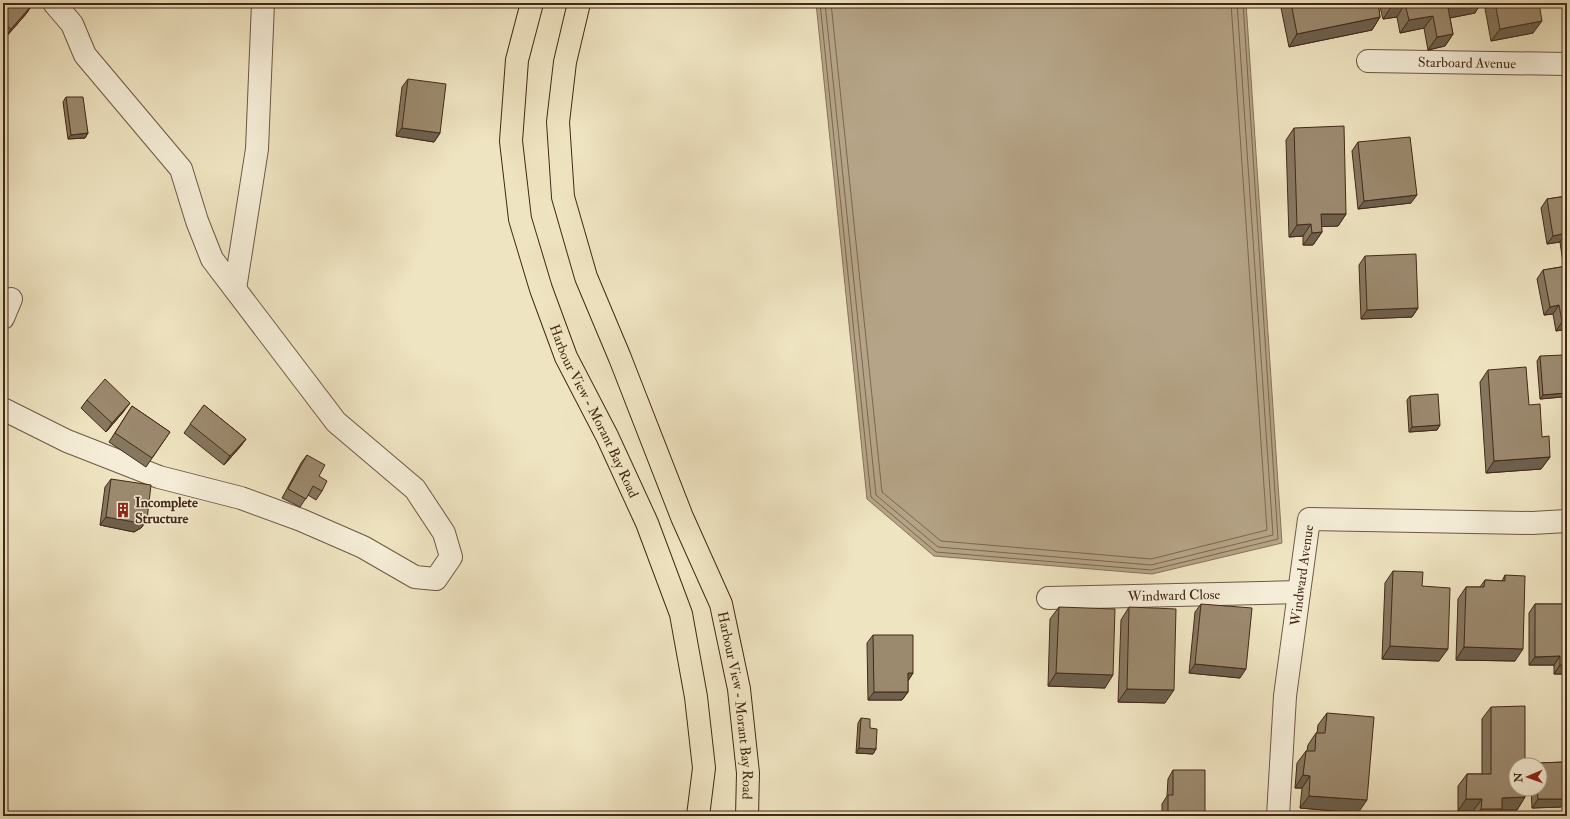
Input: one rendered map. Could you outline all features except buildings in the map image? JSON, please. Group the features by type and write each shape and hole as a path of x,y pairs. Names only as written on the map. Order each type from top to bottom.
{"highway":[{"name":"Harbour View - Morant Bay Road","path":"532,3 517,60 511,141 520,219 541,289 566,357 607,436 647,523 681,614 696,697 704,768 698,816"},
{"name":"Harbour View - Morant Bay Road","path":"579,3 565,62 558,122 563,197 586,277 620,358 682,517 721,604 739,689 748,773 747,816"}],"street":[{"path":"3,409 67,441 144,472 158,477 241,498 301,520 363,547 415,577 436,579 451,558 444,532 415,488 336,422 212,259 197,221 181,169 86,55 72,24 54,3"},
{"path":"235,289 257,149 263,3"},
{"name":"Starboard Avenue","path":"1368,61 1567,64"},
{"name":"Windward Avenue","path":"1278,816 1284,696 1309,519 1532,523 1567,521"},
{"name":"Windward Close","path":"1048,598 1299,592"}],"water":[{"path":"816,3 1246,3 1282,543 1152,574 934,556 867,499"}],"place":[{"name":"Incomplete Structure","path":"123,510"}]}
